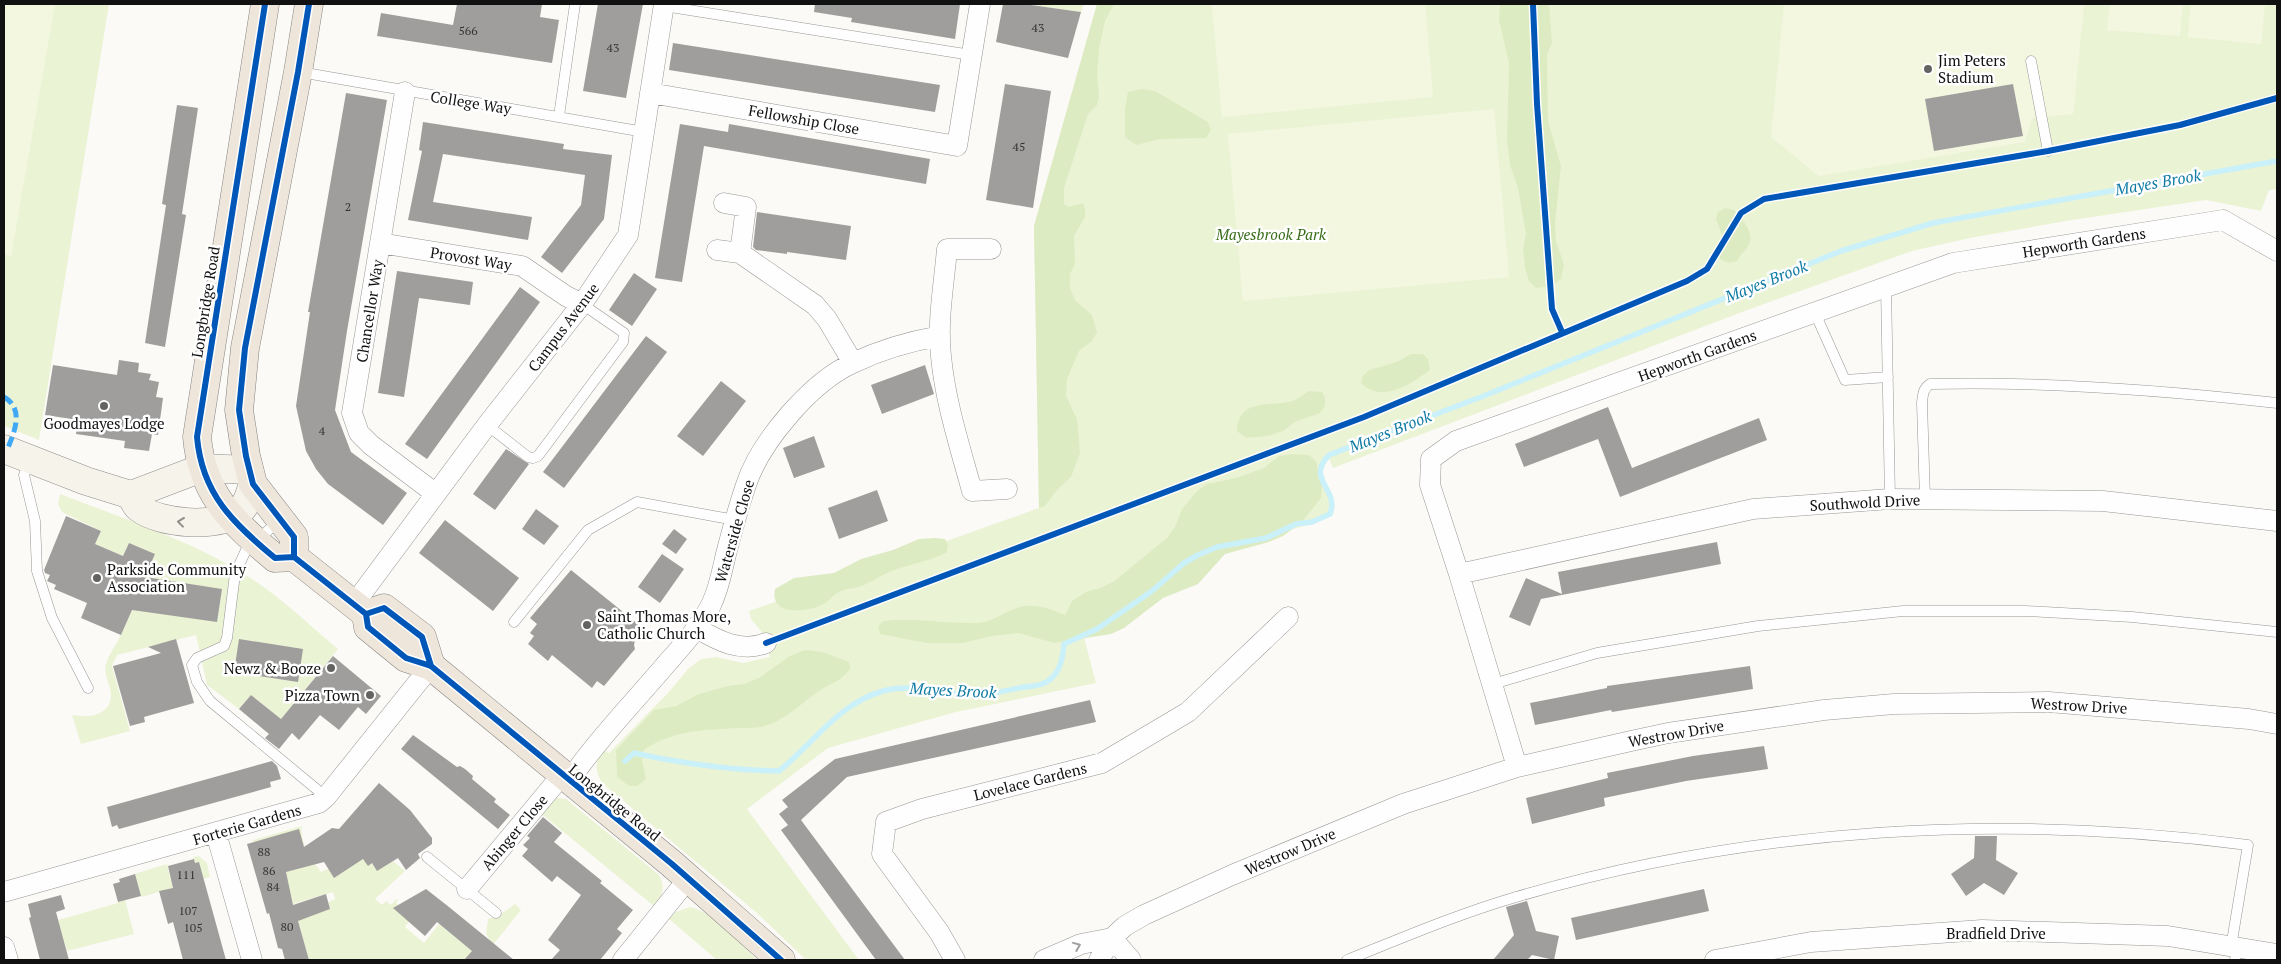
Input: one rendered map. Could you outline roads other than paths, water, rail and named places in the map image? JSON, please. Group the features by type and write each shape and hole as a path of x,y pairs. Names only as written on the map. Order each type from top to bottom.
{"main road":[{"name":"Longbridge Road","path":"265,4 197,437 202,468 208,483 229,516 275,558 294,557 360,609 368,627 406,658 431,666 688,878 781,960"},
{"path":"131,495 138,508 174,522 193,524 229,516 239,512 246,504 251,477 239,410 245,348 298,72 309,4"},
{"path":"240,161 280,166"},
{"path":"4,449 86,481 131,495 202,468 251,477 294,537 294,557"}],"street":[{"path":"971,54 980,4"},
{"name":"Campus Avenue","path":"360,609 436,494 487,425 582,304 628,235 664,5"},
{"name":"Fellowship Close","path":"650,93 957,146 971,54"},
{"name":"Chancellor Way","path":"405,92 352,413 359,433 371,445 436,494"},
{"path":"724,203 746,207 740,253"},
{"name":"Hepworth Gardens","path":"1517,767 1493,684 1430,485 1431,459 1456,441 1953,263 2223,220 2277,251"},
{"name":"Provost Way","path":"380,243 522,266 566,296 582,304"},
{"path":"991,249 947,248 940,336 941,357 952,417 972,490 1007,489"},
{"path":"717,250 740,253 815,305 826,319 853,363"},
{"name":"Waterside Close","path":"565,778 697,628 712,604 719,585 746,482 772,436 806,398 836,373 853,363 914,340 940,336"},
{"name":"Southwold Drive","path":"1459,574 1753,509 1890,499 2103,501 2277,522"},
{"name":"Lovelace Gardens","path":"955,960 939,932 882,854 886,822 922,808 1102,762 1188,712 1288,617"},
{"path":"697,628 709,635 743,648 756,647 766,643"},
{"name":"Forterie Gardens","path":"4,892 318,803 326,797 431,666"},
{"name":"Westrow Drive","path":"1099,960 1112,938 1125,926 1144,915 1241,871 1403,804 1517,767 1668,733 1824,710 1894,704 2049,702 2250,719 2277,724"},
{"name":"Abinger Close","path":"467,889 565,778"},
{"path":"216,833 252,960"},
{"path":"623,960 688,878"},
{"name":"Bradfield Drive","path":"1715,960 1811,942 1982,930 2168,936 2234,952 2277,954"},
{"path":"1112,938 1131,960"},
{"name":"Westrow Drive","path":"1044,960 1081,944 1112,938"},
{"path":"4,947 8,960"}],"lane":[{"path":"559,116 575,4"},
{"path":"664,5 971,54"},
{"path":"2031,61 2048,151"},
{"name":"College Way","path":"298,72 644,132"},
{"path":"1886,287 1890,499"},
{"path":"487,425 528,457 538,456 624,342 624,333 582,304"},
{"path":"1816,313 1845,380 1888,377"},
{"path":"1924,499 1922,394 1930,384 1994,382 2093,386 2177,391 2277,403"},
{"path":"31,459 24,475 36,522 37,571 52,618 88,688"},
{"path":"514,622 588,530 637,502 735,520"},
{"path":"280,519 246,550 235,574 227,638 224,646 197,658 192,665 197,682 210,701 326,797"},
{"path":"1493,684 1573,659 1634,646 1758,626 1903,612 2026,611 2122,616 2277,632"},
{"path":"1347,960 1442,922 1515,897 1674,858 1791,840 1900,830 1972,827 2053,828 2188,837 2248,845 2234,952"},
{"path":"427,857 496,913"}],"waterway":[{"name":"Mayes Brook","path":"625,761 634,753 706,766 779,771 840,714 867,697 883,691 918,688 980,695 1042,684 1048,681 1059,668 1064,644 1097,629 1152,591 1184,563 1217,547 1266,538 1296,524 1312,522 1330,514 1331,498 1321,478 1320,471 1329,455 1486,395 1841,251 1933,223 2277,161"}],"place":[{"name":"Jim Peters Stadium","path":"1928,69"},
{"name":"Goodmayes Lodge","path":"104,406"},
{"name":"Parkside Community Association","path":"97,578"},
{"name":"Saint Thomas More, Catholic Church","path":"587,625"},
{"name":"Newz & Booze","path":"331,668"},
{"name":"Pizza Town","path":"370,695"}],"park label":[{"name":"Mayesbrook Park","path":"1271,234"}]}
